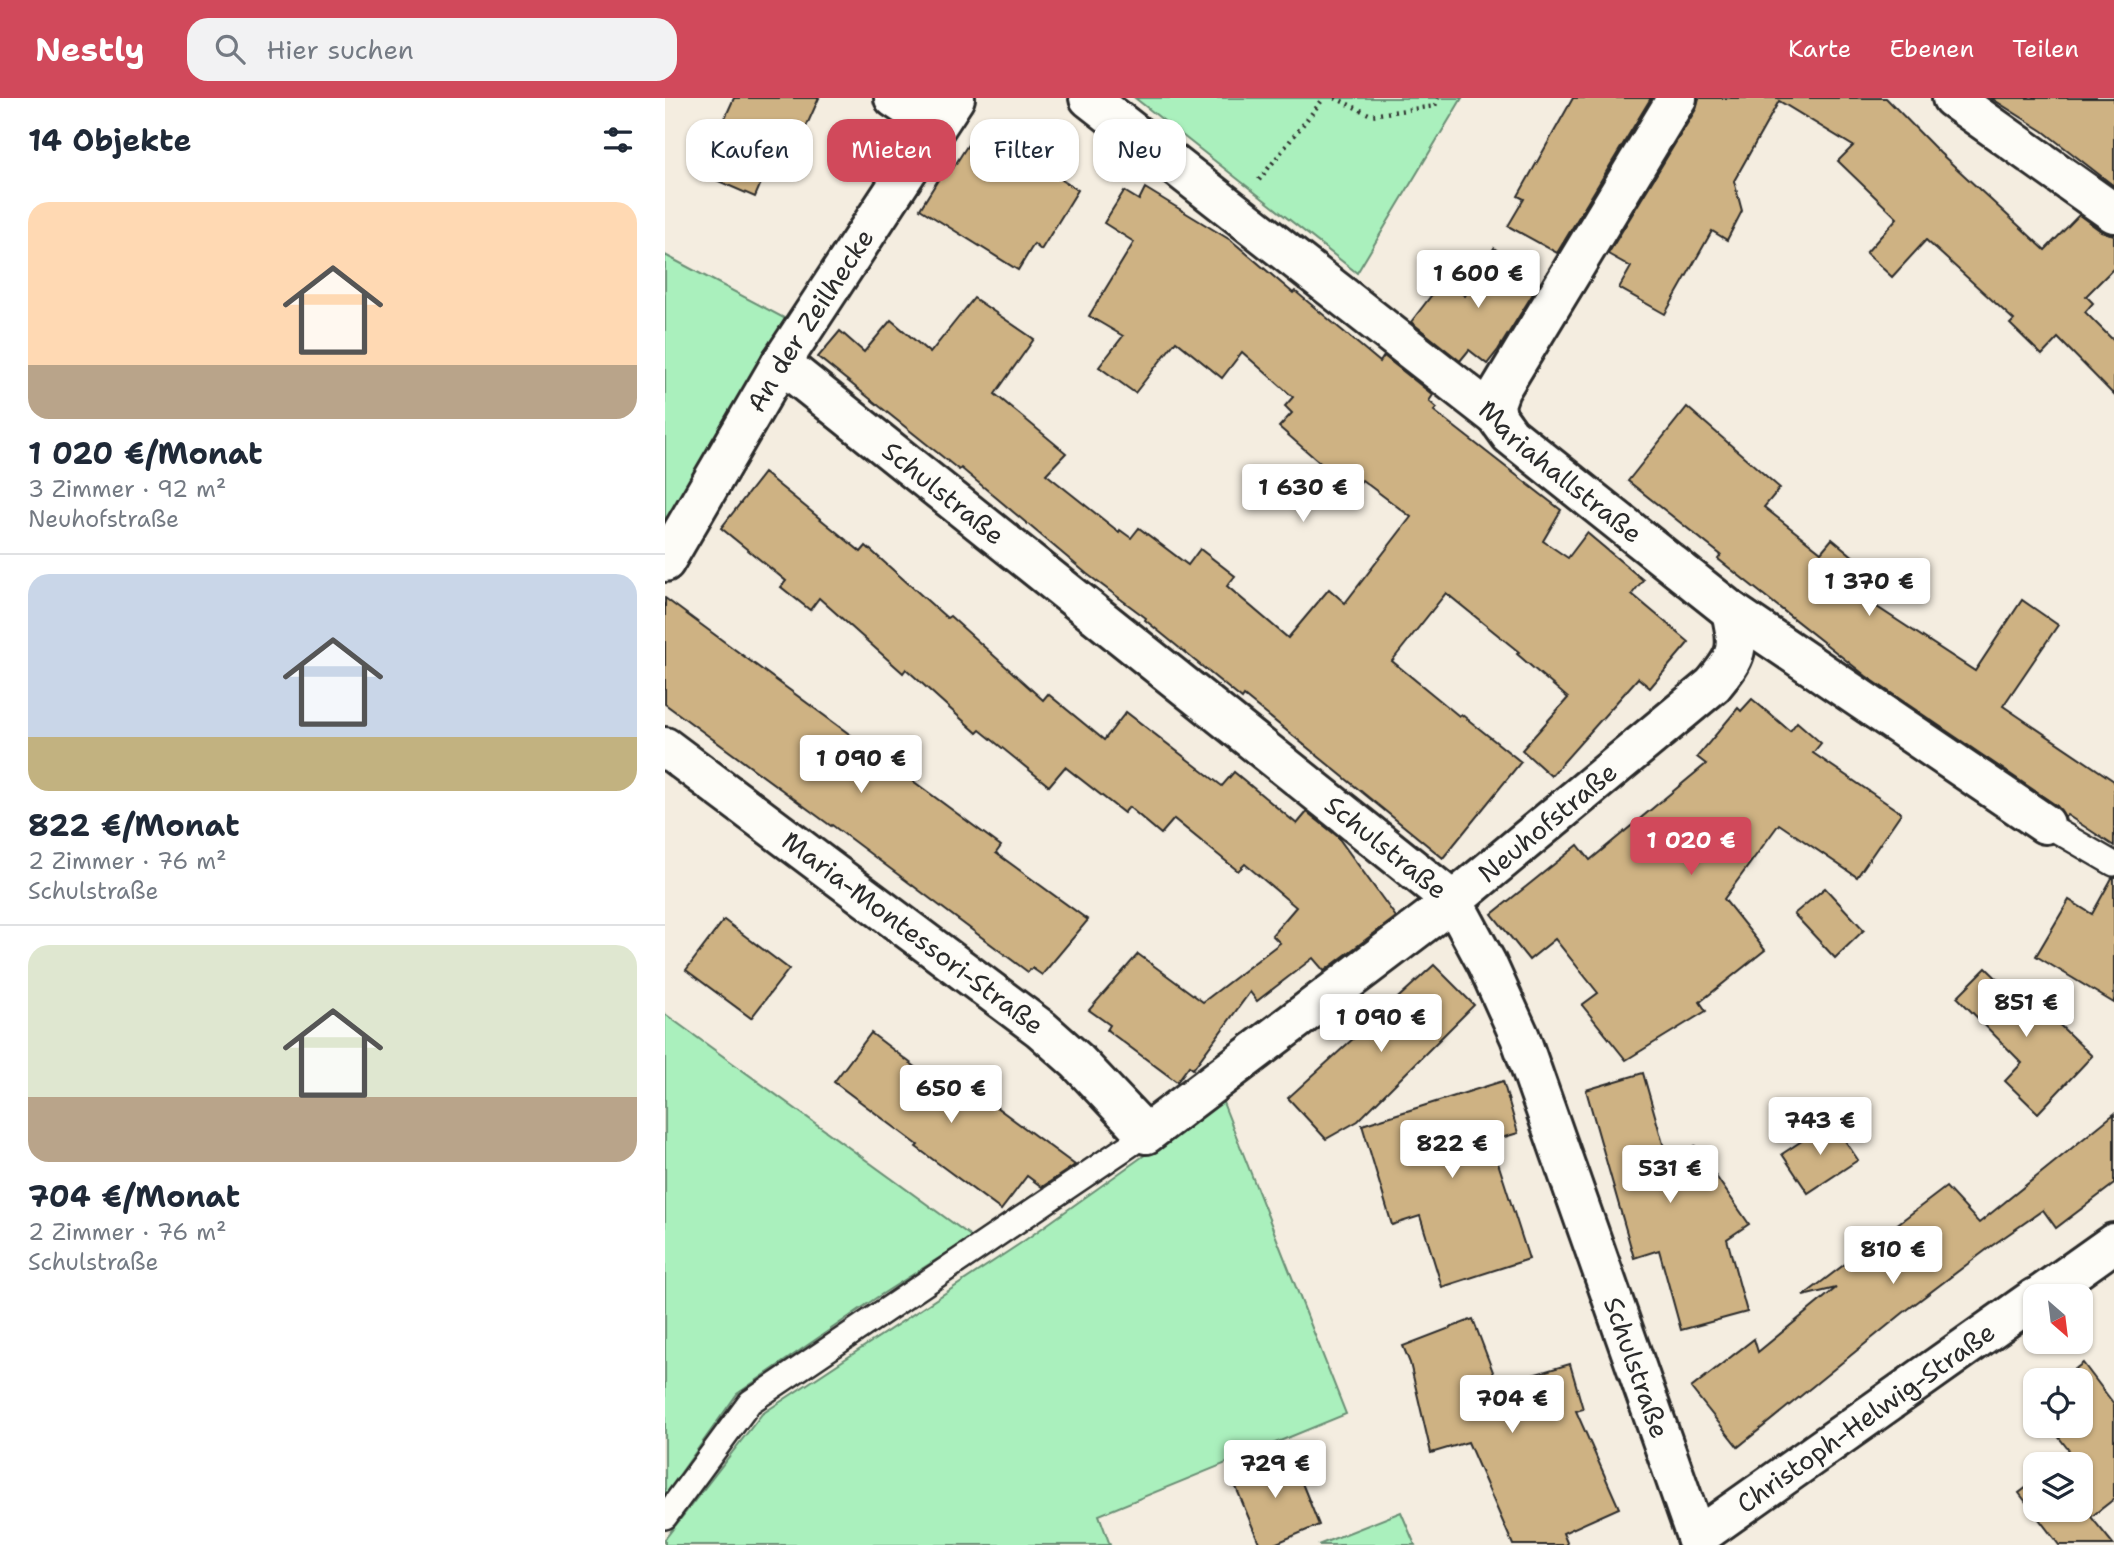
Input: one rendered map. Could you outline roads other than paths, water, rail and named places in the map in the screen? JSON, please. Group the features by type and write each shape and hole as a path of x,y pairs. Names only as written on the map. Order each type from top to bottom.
{"street":[{"name":"An der Zeilhecke","path":"665,562 781,363 945,112 894,98"},
{"name":"Mariahallstraße","path":"1089,98 1497,417 1510,435 1731,611 2045,824"},
{"path":"1497,417 1495,404 1500,390 1677,98"},
{"path":"1952,98 2114,214"},
{"name":"Schulstraße","path":"781,363 1453,901 1487,964 1520,1037 1697,1541"},
{"name":"Neuhofstraße","path":"1146,1134 1453,901 1713,685 1730,664 1737,646 1731,611"},
{"name":"Maria-Montessori-Straße","path":"665,747 1041,1029 1077,1060 1146,1134"},
{"name":"Christoph-Helwig-Straße","path":"2056,1284 2114,1243"},
{"name":"Christoph-Helwig-Straße","path":"1697,1541 2023,1307"}],"lane":[{"path":"2045,824 2114,864"},
{"path":"665,1517 750,1402 1146,1134"}]}
